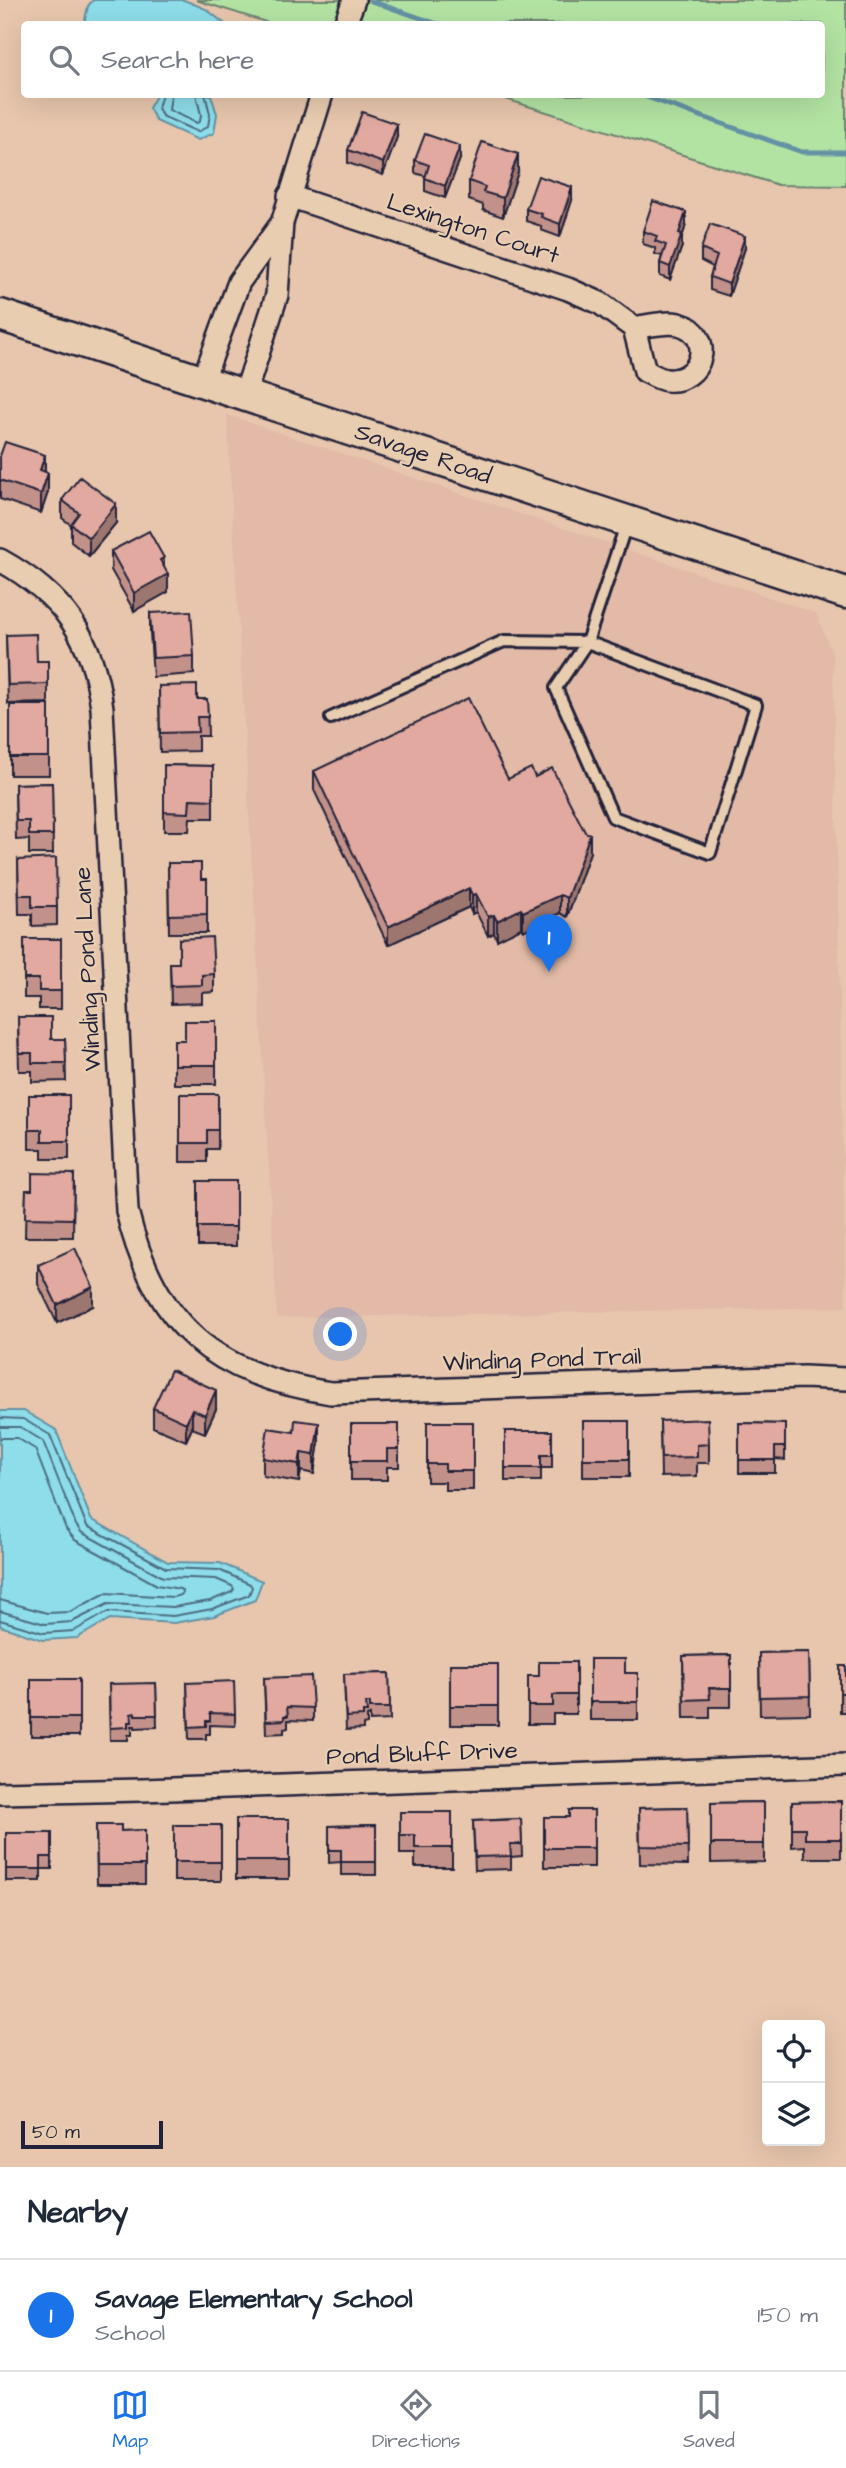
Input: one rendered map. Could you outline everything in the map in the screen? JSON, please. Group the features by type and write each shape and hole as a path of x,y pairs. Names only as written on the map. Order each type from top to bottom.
{"street":[{"path":"346,21 354,0"},
{"path":"245,394 277,295 282,223 321,98"},
{"name":"Lexington Court","path":"289,196 568,289 600,303 634,328"},
{"path":"203,380 239,282 282,223"},
{"name":"Savage Road","path":"0,315 846,593"},
{"name":"Winding Pond Lane","path":"0,560 27,575 65,610 82,636 99,683 124,1182 135,1246 150,1281 183,1326 214,1353 244,1369"},
{"name":"Winding Pond Trail","path":"244,1369 264,1379 296,1388 331,1393 804,1377 846,1379"},
{"name":"Pond Bluff Drive","path":"0,1793 128,1791 846,1765"}],"lane":[{"path":"331,718 504,641 587,642 756,705 709,853 613,817 556,688 587,642 627,522"}],"shaded area":[{"path":"227,415 816,613 833,655 846,1307 277,1318"}],"green space":[{"path":"196,0 846,0 846,186 778,185 502,98 825,98 825,21 262,21"}],"water":[{"path":"93,0 184,0 206,9 221,21 85,21 88,6"},
{"path":"155,98 212,98 217,114 214,133 198,140 156,121 149,108"},
{"path":"0,1411 24,1411 56,1430 91,1519 168,1562 220,1563 262,1581 255,1600 214,1616 174,1623 110,1619 77,1638 43,1640 0,1626"}],"building":[{"path":"362,112 397,124 383,163 348,150"},
{"path":"425,134 460,146 445,186 425,178 429,165 415,160"},
{"path":"482,142 518,154 503,198 483,192 485,187 469,181"},
{"path":"538,176 572,187 560,224 526,209"},
{"path":"653,201 686,212 679,233 682,234 670,267 660,263 666,245 655,241 657,236 643,231"},
{"path":"710,224 745,236 729,284 710,277 717,256 701,249"},
{"path":"5,442 45,455 40,470 48,473 41,494 0,480 0,456"},
{"path":"80,477 116,504 89,538 71,524 79,513 62,500"},
{"path":"149,531 164,558 160,560 168,574 134,593 111,551"},
{"path":"191,611 194,656 153,658 150,613"},
{"path":"36,634 37,661 48,661 48,684 8,685 6,635"},
{"path":"197,685 197,699 207,699 208,717 197,717 198,732 160,733 159,686"},
{"path":"468,698 508,779 531,768 535,777 552,768 585,832 590,834 567,898 560,895 497,921 494,915 488,917 476,894 472,895 469,888 388,927 314,771"},
{"path":"10,705 49,705 49,757 10,757"},
{"path":"164,765 213,766 213,800 190,799 189,813 164,812"},
{"path":"52,783 53,835 29,835 29,821 16,821 15,784"},
{"path":"56,858 57,907 32,907 32,895 19,895 18,860"},
{"path":"168,863 201,863 201,879 207,879 207,914 169,915"},
{"path":"212,937 214,974 202,975 202,985 171,986 170,963 179,963 179,939"},
{"path":"24,939 61,939 61,991 39,991 39,979 24,979"},
{"path":"18,1017 51,1017 51,1039 65,1039 66,1063 32,1063 32,1053 19,1053"},
{"path":"185,1021 216,1021 216,1065 174,1065 174,1040 185,1040"},
{"path":"180,1094 218,1094 218,1130 207,1130 207,1143 180,1143"},
{"path":"29,1095 69,1095 69,1141 42,1141 42,1130 29,1130"},
{"path":"32,1173 74,1174 73,1219 25,1218 26,1190 32,1190"},
{"path":"198,1181 236,1181 236,1227 198,1227"},
{"path":"75,1248 93,1287 57,1305 38,1265"},
{"path":"171,1370 216,1390 205,1415 192,1409 186,1423 153,1408"},
{"path":"708,1419 709,1444 697,1445 697,1457 661,1458 660,1421"},
{"path":"295,1420 319,1423 314,1455 301,1453 299,1464 263,1458 268,1428 294,1432"},
{"path":"583,1421 629,1421 629,1459 583,1459"},
{"path":"427,1422 473,1422 473,1471 445,1471 445,1464 427,1464"},
{"path":"739,1423 785,1424 785,1447 775,1447 775,1460 739,1460"},
{"path":"351,1424 399,1424 399,1449 387,1449 387,1461 351,1461"},
{"path":"505,1431 552,1431 552,1455 541,1455 541,1468 505,1468"},
{"path":"809,1652 810,1696 760,1697 759,1653"},
{"path":"731,1655 731,1688 709,1688 710,1699 684,1700 683,1656"},
{"path":"590,1659 625,1659 625,1673 638,1673 638,1702 590,1702"},
{"path":"539,1662 576,1662 576,1695 553,1695 553,1706 528,1706 528,1676 539,1676"},
{"path":"450,1664 498,1664 498,1706 450,1706"},
{"path":"840,1666 846,1666 846,1693 840,1693"},
{"path":"389,1673 390,1708 370,1708 370,1703 366,1703 367,1712 363,1712 363,1716 346,1717 344,1674"},
{"path":"311,1676 313,1708 287,1707 288,1716 284,1716 284,1720 266,1721 264,1678"},
{"path":"31,1679 79,1679 79,1718 31,1718"},
{"path":"234,1681 235,1714 210,1713 210,1721 206,1721 206,1726 189,1727 187,1683"},
{"path":"156,1683 157,1715 131,1714 132,1722 128,1722 128,1727 110,1728 109,1684"},
{"path":"841,1801 841,1839 805,1839 805,1828 792,1828 792,1802"},
{"path":"764,1802 764,1844 711,1844 711,1803"},
{"path":"687,1807 688,1847 640,1846 639,1808"},
{"path":"569,1810 594,1810 594,1848 544,1848 544,1817 569,1817"},
{"path":"400,1812 452,1812 452,1848 415,1848 415,1835 400,1835"},
{"path":"236,1819 289,1819 289,1861 236,1861"},
{"path":"521,1819 522,1844 510,1844 511,1856 475,1857 473,1821"},
{"path":"96,1825 121,1825 121,1831 145,1830 145,1865 97,1865"},
{"path":"174,1825 221,1825 221,1862 174,1862"},
{"path":"376,1825 376,1862 341,1862 341,1850 329,1850 329,1826"},
{"path":"6,1833 52,1833 52,1857 41,1857 41,1869 6,1869"}],"waterway":[{"path":"371,1 429,21"},
{"path":"649,98 802,152 846,152"}],"place":[{"name":"Savage Elementary School","path":"549,972"}]}
